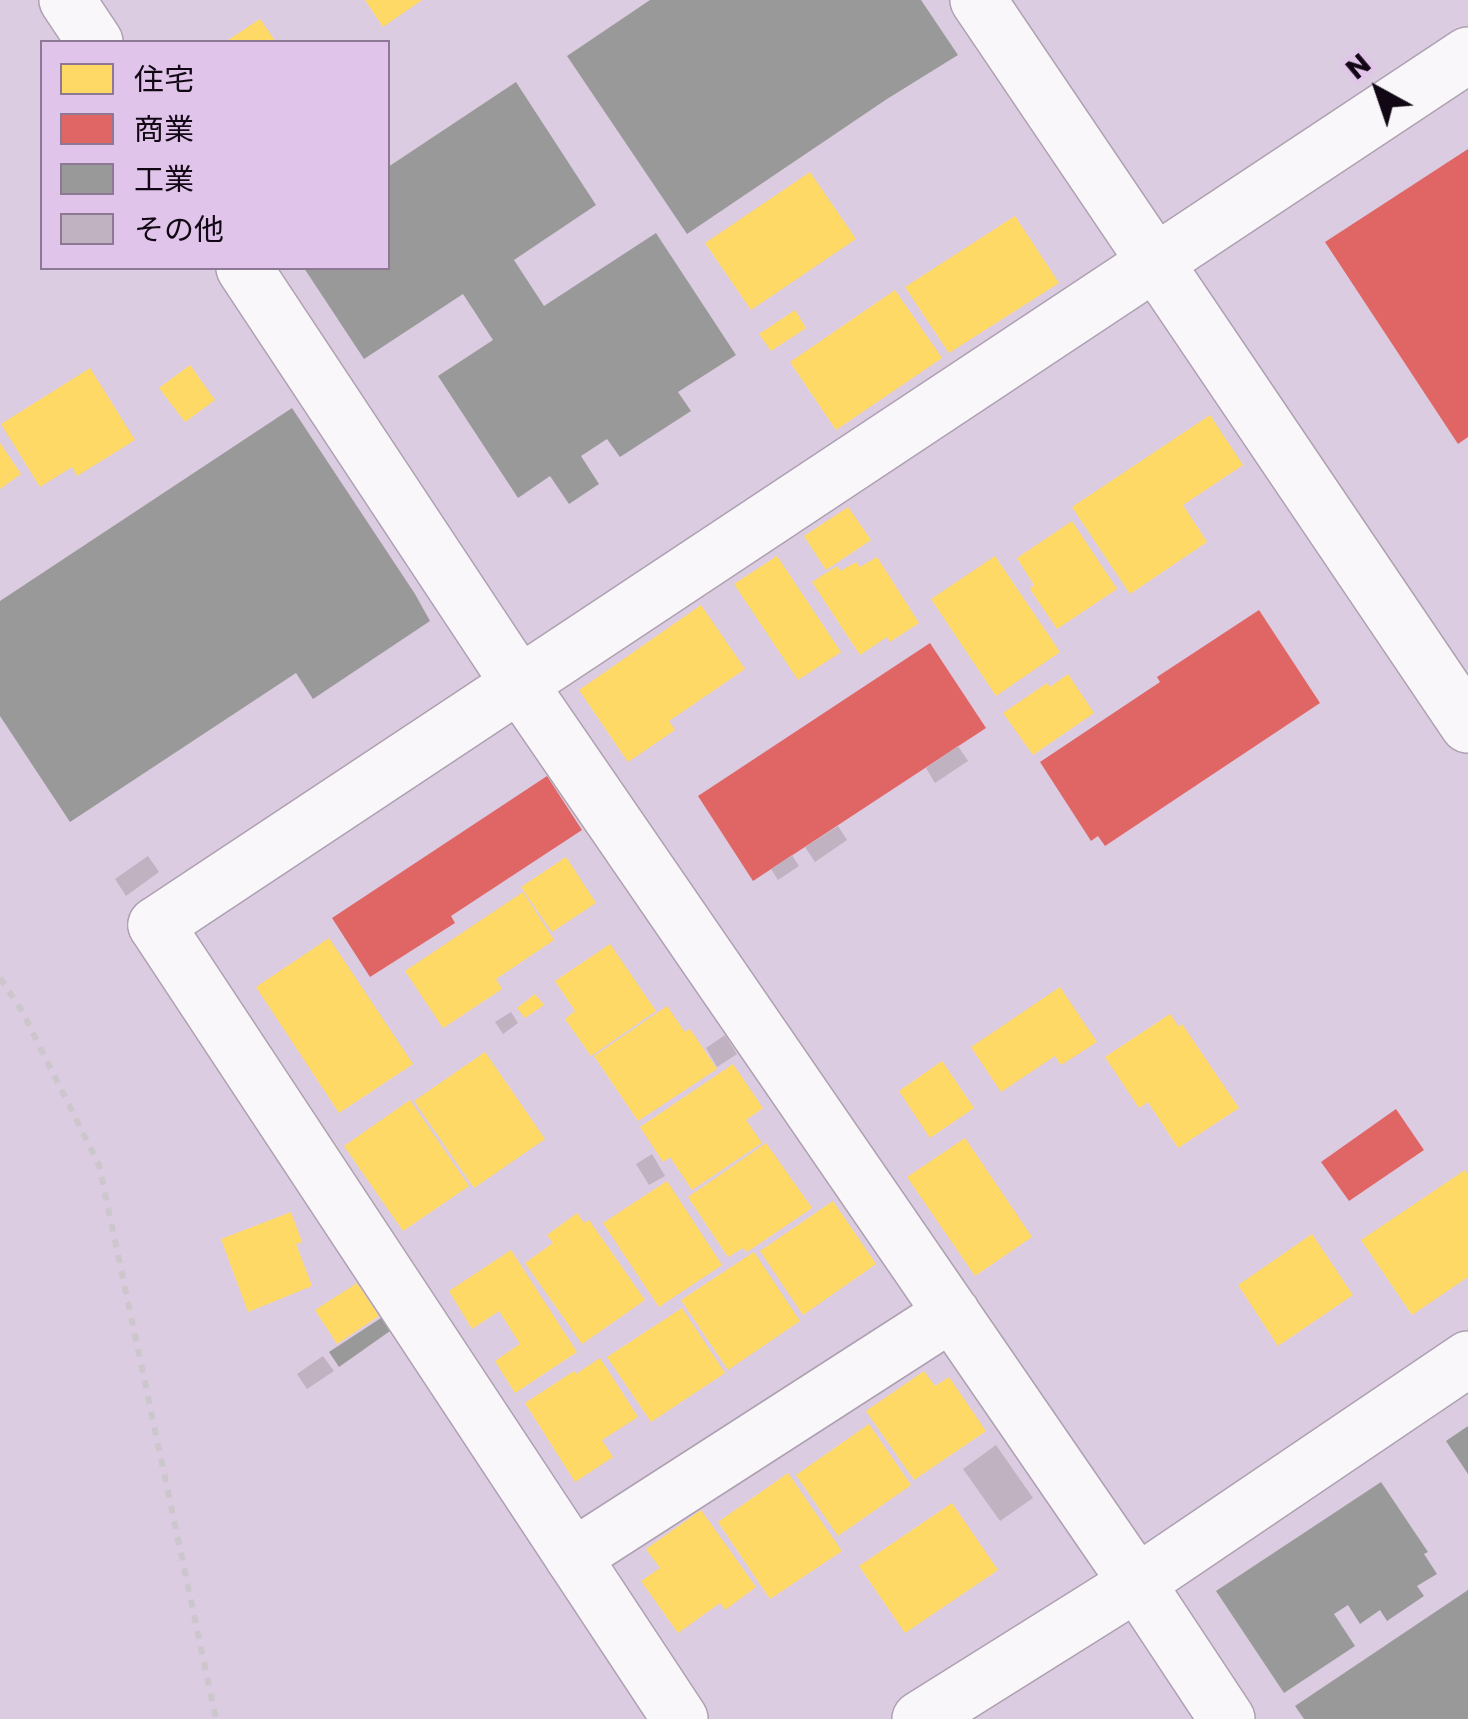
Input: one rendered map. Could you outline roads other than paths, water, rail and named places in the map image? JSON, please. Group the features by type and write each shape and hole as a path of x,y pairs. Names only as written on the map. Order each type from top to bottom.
{"street":[{"path":"67,0 94,40"},
{"path":"978,0 1468,725"},
{"path":"680,1719 156,925 1468,55"},
{"path":"245,270 520,684 1228,1719"},
{"path":"573,1557 952,1313"},
{"path":"920,1719 1136,1583 1468,1358"}]}
